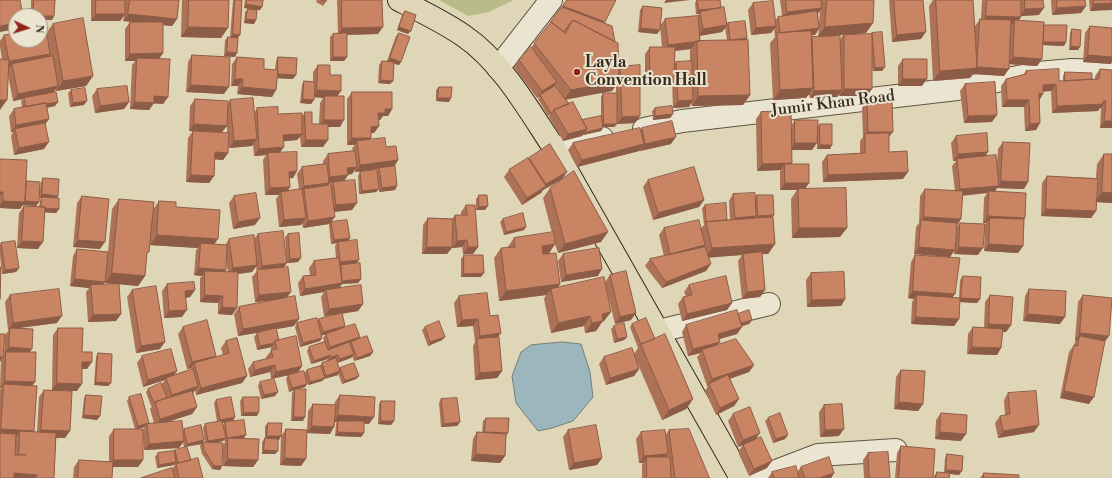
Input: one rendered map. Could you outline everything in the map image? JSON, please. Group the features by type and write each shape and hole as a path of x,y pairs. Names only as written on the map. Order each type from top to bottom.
{"main road":[{"path":"399,0 465,36 498,68 520,96 554,148 660,331 741,478"}],"street":[{"path":"498,68 551,0"},
{"name":"Jumir Khan Road","path":"554,148 682,121 957,89 1038,73 1072,70 1112,71"},
{"path":"660,331 769,304"},
{"path":"758,478 818,455 896,450"}],"green space":[{"path":"439,0 514,0 489,12 468,16"}],"water":[{"path":"563,342 581,344 590,372 593,397 573,421 538,431 516,403 512,376 521,352 531,345"}],"building":[{"path":"0,0 20,0 22,8 8,8 8,24 0,26"},
{"path":"34,0 55,0 54,16 48,16 48,8 34,8"},
{"path":"96,0 125,0 125,14 96,14"},
{"path":"130,0 179,0 177,19 128,14"},
{"path":"189,0 229,0 228,28 188,27"},
{"path":"235,0 242,0 240,35 233,34"},
{"path":"247,0 263,0 262,7 246,4"},
{"path":"342,0 382,0 383,27 342,28"},
{"path":"567,0 616,0 605,22 563,6"},
{"path":"697,0 720,0 721,8 699,10"},
{"path":"786,0 821,0 822,8 787,12"},
{"path":"827,0 874,0 873,23 825,27"},
{"path":"894,0 923,0 926,32 897,35"},
{"path":"936,0 973,0 977,68 940,71"},
{"path":"987,0 1021,0 1021,17 986,16"},
{"path":"1025,0 1043,0 1044,8 1025,9"},
{"path":"1057,0 1085,0 1086,6 1057,8"},
{"path":"1094,0 1112,0 1112,3 1094,4"},
{"path":"773,1 776,26 756,28 753,3"},
{"path":"643,6 662,8 660,30 641,28"},
{"path":"562,7 612,26 615,42 573,20 564,32 551,22"},
{"path":"724,7 727,25 703,29 700,12"},
{"path":"248,9 257,10 256,20 246,19"},
{"path":"405,11 416,15 411,31 399,27"},
{"path":"817,11 819,28 780,33 778,17"},
{"path":"698,16 700,41 668,45 665,19"},
{"path":"83,18 93,76 63,81 53,24"},
{"path":"980,19 1011,20 1009,69 977,67"},
{"name":"Layla Convention Hall","path":"573,20 618,43 619,81 571,90 534,43 551,22 565,33"},
{"path":"1015,20 1044,22 1042,59 1013,57"},
{"path":"745,21 747,38 730,40 728,23"},
{"path":"130,22 163,22 163,53 130,54"},
{"path":"1044,25 1067,25 1066,42 1044,42"},
{"path":"1090,26 1112,28 1112,57 1088,55"},
{"path":"1072,29 1081,30 1080,47 1071,46"},
{"path":"811,31 813,88 780,90 777,33"},
{"path":"882,32 885,67 875,68 872,33"},
{"path":"347,33 347,57 333,57 333,34"},
{"path":"399,33 410,37 401,62 390,58"},
{"path":"8,34 8,48 48,48 48,41 50,54 9,61 4,35"},
{"path":"872,34 872,89 844,89 844,35"},
{"path":"840,36 842,90 814,91 812,37"},
{"path":"228,37 238,38 237,53 227,52"},
{"path":"748,40 750,95 698,96 697,41"},
{"path":"531,47 557,82 542,91 519,60"},
{"path":"650,47 675,47 674,77 650,77"},
{"path":"192,55 230,57 229,87 191,85"},
{"path":"53,56 58,86 18,94 12,64"},
{"path":"237,57 264,59 264,69 278,70 276,90 242,87 243,79 235,79"},
{"path":"278,57 297,58 296,75 278,74"},
{"path":"137,58 170,59 168,97 154,96 154,103 135,102"},
{"path":"0,59 9,60 7,100 0,100"},
{"path":"903,59 927,59 927,79 903,79"},
{"path":"382,61 394,62 393,81 381,80"},
{"path":"692,61 693,100 678,101 676,62"},
{"path":"318,65 330,65 330,75 341,75 341,91 317,90"},
{"path":"640,65 640,116 622,117 620,67"},
{"path":"1059,69 1059,81 1099,79 1100,69 1112,70 1112,121 1104,121 1106,101 1103,101 1103,104 1057,106 1056,84 1043,85 1043,94 1039,93 1040,123 1030,124 1029,100 1007,100 1006,79 1026,74 1026,71"},
{"path":"1065,72 1092,73 1092,79 1065,81"},
{"path":"304,81 315,82 314,100 303,99"},
{"path":"995,82 997,115 968,116 965,84"},
{"path":"127,86 129,102 100,106 97,89"},
{"path":"555,86 569,104 554,110 551,113 540,95"},
{"path":"439,87 452,87 451,98 438,98"},
{"path":"85,88 87,101 73,103 71,90"},
{"path":"56,92 58,102 26,107 24,98"},
{"path":"352,92 392,92 392,109 385,109 385,113 378,113 379,126 371,127 371,138 352,138"},
{"path":"603,93 617,93 617,124 604,124"},
{"path":"325,96 344,96 344,120 324,120"},
{"path":"253,98 257,139 234,141 230,100"},
{"path":"195,99 228,101 227,126 194,124"},
{"path":"892,100 893,132 868,132 867,101"},
{"path":"573,102 587,129 568,134 554,110"},
{"path":"46,103 49,119 16,125 14,109"},
{"path":"672,106 673,114 655,116 655,108"},
{"path":"278,107 278,114 302,113 302,134 283,135 284,147 259,149 257,108"},
{"path":"791,111 792,163 762,164 761,112"},
{"path":"305,112 312,112 312,124 328,124 328,140 306,140"},
{"path":"601,116 603,128 585,131 587,129 582,120"},
{"path":"795,120 818,120 817,143 795,143"},
{"path":"672,121 676,137 645,144 642,128"},
{"path":"45,123 49,142 19,148 15,129"},
{"path":"820,124 832,124 832,145 820,145"},
{"path":"640,128 644,144 582,160 573,143"},
{"path":"193,131 229,133 228,153 215,152 214,176 191,175"},
{"path":"889,133 889,152 907,151 908,172 828,175 827,155 865,153 865,134"},
{"path":"987,133 988,152 958,154 956,136"},
{"path":"385,138 386,147 396,146 398,160 360,165 357,141"},
{"path":"1003,142 1030,143 1028,182 1001,181"},
{"path":"550,144 567,172 546,184 529,158"},
{"path":"355,151 357,167 347,168 348,175 330,177 328,154"},
{"path":"297,152 297,171 289,172 290,187 270,188 268,153"},
{"path":"1104,154 1112,154 1112,193 1102,192"},
{"path":"996,155 999,186 960,189 957,159"},
{"path":"528,158 546,186 527,198 509,170"},
{"path":"0,159 27,160 25,202 3,201 3,192 0,192"},
{"path":"327,164 329,183 304,186 302,167"},
{"path":"785,164 809,164 809,183 785,183"},
{"path":"395,166 397,186 382,188 379,168"},
{"path":"694,167 704,200 658,213 648,180"},
{"path":"377,170 379,189 362,191 360,172"},
{"path":"574,171 608,232 565,244 550,188"},
{"path":"1047,176 1098,179 1096,211 1046,209"},
{"path":"43,178 59,179 58,196 42,194"},
{"path":"355,180 357,203 336,205 333,182"},
{"path":"27,181 40,182 39,202 25,201"},
{"path":"331,185 335,217 308,221 304,189"},
{"path":"846,188 847,228 799,228 798,189"},
{"path":"302,189 306,218 284,220 281,192"},
{"path":"925,189 963,191 961,219 924,217"},
{"path":"989,191 1026,193 1025,218 988,216"},
{"path":"256,193 260,218 238,222 234,196"},
{"path":"755,193 756,216 735,218 733,194"},
{"path":"479,195 487,195 488,206 479,207"},
{"path":"757,195 773,195 774,215 758,216"},
{"path":"82,196 109,199 105,242 78,240"},
{"path":"42,197 59,198 59,209 41,207"},
{"path":"119,199 154,202 145,276 112,273"},
{"path":"159,201 176,202 176,207 220,210 218,239 157,235"},
{"path":"726,203 727,220 706,222 705,205"},
{"path":"466,205 475,205 478,247 468,247 467,240 457,241 455,215 467,215"},
{"path":"24,206 45,207 43,242 22,241"},
{"path":"523,213 526,227 506,232 503,219"},
{"path":"773,217 775,244 712,248 706,222"},
{"path":"428,218 453,219 452,247 427,247"},
{"path":"990,218 1024,219 1023,246 989,244"},
{"path":"347,220 350,238 334,240 331,222"},
{"path":"699,220 705,245 670,254 664,228"},
{"path":"921,220 957,223 955,250 919,247"},
{"path":"960,223 985,224 983,248 959,247"},
{"path":"283,231 287,263 262,266 258,234"},
{"path":"554,232 555,244 542,246 543,254 556,253 560,284 506,291 501,248 515,247 514,238"},
{"path":"299,233 301,258 290,259 288,234"},
{"path":"254,235 257,265 233,268 229,239"},
{"path":"357,240 359,260 340,262 338,242"},
{"path":"15,241 19,268 5,270 1,243"},
{"path":"201,243 227,245 226,270 199,268"},
{"path":"705,247 711,264 666,282 650,259"},
{"path":"599,248 602,269 566,275 563,254"},
{"path":"77,249 108,252 105,282 75,279"},
{"path":"762,252 765,290 747,292 743,254"},
{"path":"464,255 483,255 484,273 464,274"},
{"path":"915,255 960,258 955,294 913,291"},
{"path":"339,258 342,283 305,289 303,276 316,275 314,261"},
{"path":"360,263 361,279 342,281 341,265"},
{"path":"0,267 1,267 0,299"},
{"path":"288,267 291,292 259,295 257,270"},
{"path":"205,271 238,272 237,308 222,307 223,296 205,295"},
{"path":"626,271 636,313 620,317 610,275"},
{"path":"844,272 845,299 812,300 811,273"},
{"path":"726,276 732,303 687,314 683,297 692,295 689,285"},
{"path":"963,276 981,277 980,299 961,298"},
{"path":"604,277 611,312 602,314 603,321 592,323 590,316 558,323 551,289"},
{"path":"194,282 195,290 185,291 187,310 169,311 167,284"},
{"path":"119,284 121,314 93,315 91,285"},
{"path":"361,285 363,304 329,309 326,290"},
{"path":"156,286 165,342 141,346 132,290"},
{"path":"59,289 62,316 13,323 10,295"},
{"path":"1029,289 1066,291 1065,317 1028,314"},
{"path":"487,293 490,316 498,315 501,333 480,336 478,319 462,320 459,296"},
{"path":"917,295 960,298 959,319 916,317"},
{"path":"990,295 1013,297 1011,325 989,324"},
{"path":"1083,295 1112,298 1109,336 1080,333"},
{"path":"295,296 299,319 243,329 239,307"},
{"path":"737,310 742,327 718,334 720,342 693,349 686,325"},
{"path":"749,310 752,320 741,323 738,314"},
{"path":"342,313 345,326 323,332 319,319"},
{"path":"317,318 322,338 303,343 297,323"},
{"path":"646,318 655,339 641,344 632,324"},
{"path":"207,320 216,356 192,362 183,327"},
{"path":"439,321 445,337 430,342 425,327"},
{"path":"624,323 627,337 617,339 614,326"},
{"path":"355,324 360,337 330,347 326,334"},
{"path":"973,327 1003,329 1001,348 972,347"},
{"path":"10,328 33,329 32,349 9,347"},
{"path":"58,328 83,328 82,352 92,352 92,362 82,362 82,384 57,383"},
{"path":"276,328 279,340 275,341 274,343 260,346 257,333"},
{"path":"0,334 5,334 3,357 0,357"},
{"path":"665,334 693,399 669,410 641,345"},
{"path":"296,336 302,366 276,372 275,365 255,370 253,362 273,357 271,350 277,349 275,341"},
{"path":"367,336 373,352 357,358 351,342"},
{"path":"1080,336 1105,341 1094,397 1064,391 1074,345 1077,346"},
{"path":"499,337 502,371 480,373 477,339"},
{"path":"237,338 247,376 201,388 194,363 229,353 226,341"},
{"path":"736,339 754,365 712,379 702,350"},
{"path":"325,342 328,350 349,342 354,354 340,359 338,355 331,357 330,355 314,361 309,347"},
{"path":"632,348 639,369 610,378 604,357"},
{"path":"171,349 177,371 148,380 142,356"},
{"path":"6,352 36,352 35,382 5,381"},
{"path":"98,353 112,354 111,383 96,382"},
{"path":"336,358 340,371 326,376 322,363"},
{"path":"354,363 359,376 345,381 340,368"},
{"path":"321,366 325,378 310,382 307,370"},
{"path":"193,369 198,386 172,395 166,378"},
{"path":"901,370 925,371 923,404 899,402"},
{"path":"304,371 307,384 292,388 288,375"},
{"path":"728,375 739,399 720,408 709,384"},
{"path":"274,379 278,392 264,395 260,382"},
{"path":"161,383 167,397 154,403 148,389"},
{"path":"4,384 37,386 34,431 1,429"},
{"path":"295,389 306,389 305,417 294,417"},
{"path":"44,390 72,391 70,431 41,430"},
{"path":"192,391 197,407 160,419 155,402"},
{"path":"1036,391 1039,425 1003,431 1000,416 1010,414 1008,393"},
{"path":"141,394 149,423 138,426 129,397"},
{"path":"86,395 102,396 100,416 84,415"},
{"path":"340,395 375,397 374,417 338,415"},
{"path":"231,397 235,417 220,420 216,400"},
{"path":"243,397 259,397 259,412 244,413"},
{"path":"457,398 460,422 444,424 441,399"},
{"path":"381,401 395,401 394,421 381,421"},
{"path":"313,404 336,405 334,427 312,426"},
{"path":"842,404 844,429 825,430 824,405"},
{"path":"750,407 760,433 743,440 733,414"},
{"path":"780,413 788,435 776,439 768,418"},
{"path":"941,413 967,415 966,434 940,432"},
{"path":"486,418 509,418 508,433 485,432"},
{"path":"244,420 246,435 227,438 225,422"},
{"path":"182,421 184,441 149,444 147,424"},
{"path":"222,421 226,438 208,441 205,424"},
{"path":"338,421 364,421 364,433 338,432"},
{"path":"268,423 282,423 281,436 267,436"},
{"path":"201,425 204,440 187,444 184,429"},
{"path":"596,425 602,458 574,463 568,430"},
{"path":"114,429 143,429 143,460 114,460"},
{"path":"286,429 307,430 306,459 285,458"},
{"path":"689,429 710,478 675,478 669,430"},
{"path":"665,430 668,454 644,456 641,432"},
{"path":"20,431 56,433 54,478 36,478 37,475 14,473 14,478 0,478 0,433 16,434 15,455 26,455 19,454"},
{"path":"477,432 506,434 505,456 476,454"},
{"path":"761,437 772,461 754,469 743,445"},
{"path":"228,438 259,439 258,460 228,459"},
{"path":"265,438 278,439 278,451 264,450"},
{"path":"203,442 223,443 222,466 214,466 204,450"},
{"path":"901,446 935,449 933,478 899,478"},
{"path":"187,447 191,460 178,463 175,450"},
{"path":"174,451 176,462 159,465 158,453"},
{"path":"888,452 890,478 869,478 868,453"},
{"path":"947,454 963,456 962,471 946,470"},
{"path":"647,457 670,457 671,478 647,478"},
{"path":"829,457 834,473 819,478 805,478 801,467"},
{"path":"198,458 203,478 179,478 176,464"},
{"path":"79,460 113,462 112,478 78,478"},
{"path":"796,466 799,478 774,478 772,472"},
{"path":"172,468 175,478 141,478"},
{"path":"937,472 950,473 949,478 936,478"},
{"path":"984,473 1019,475 1019,478 984,478"}],"place":[{"name":"Layla Convention Hall","path":"577,72"}]}
